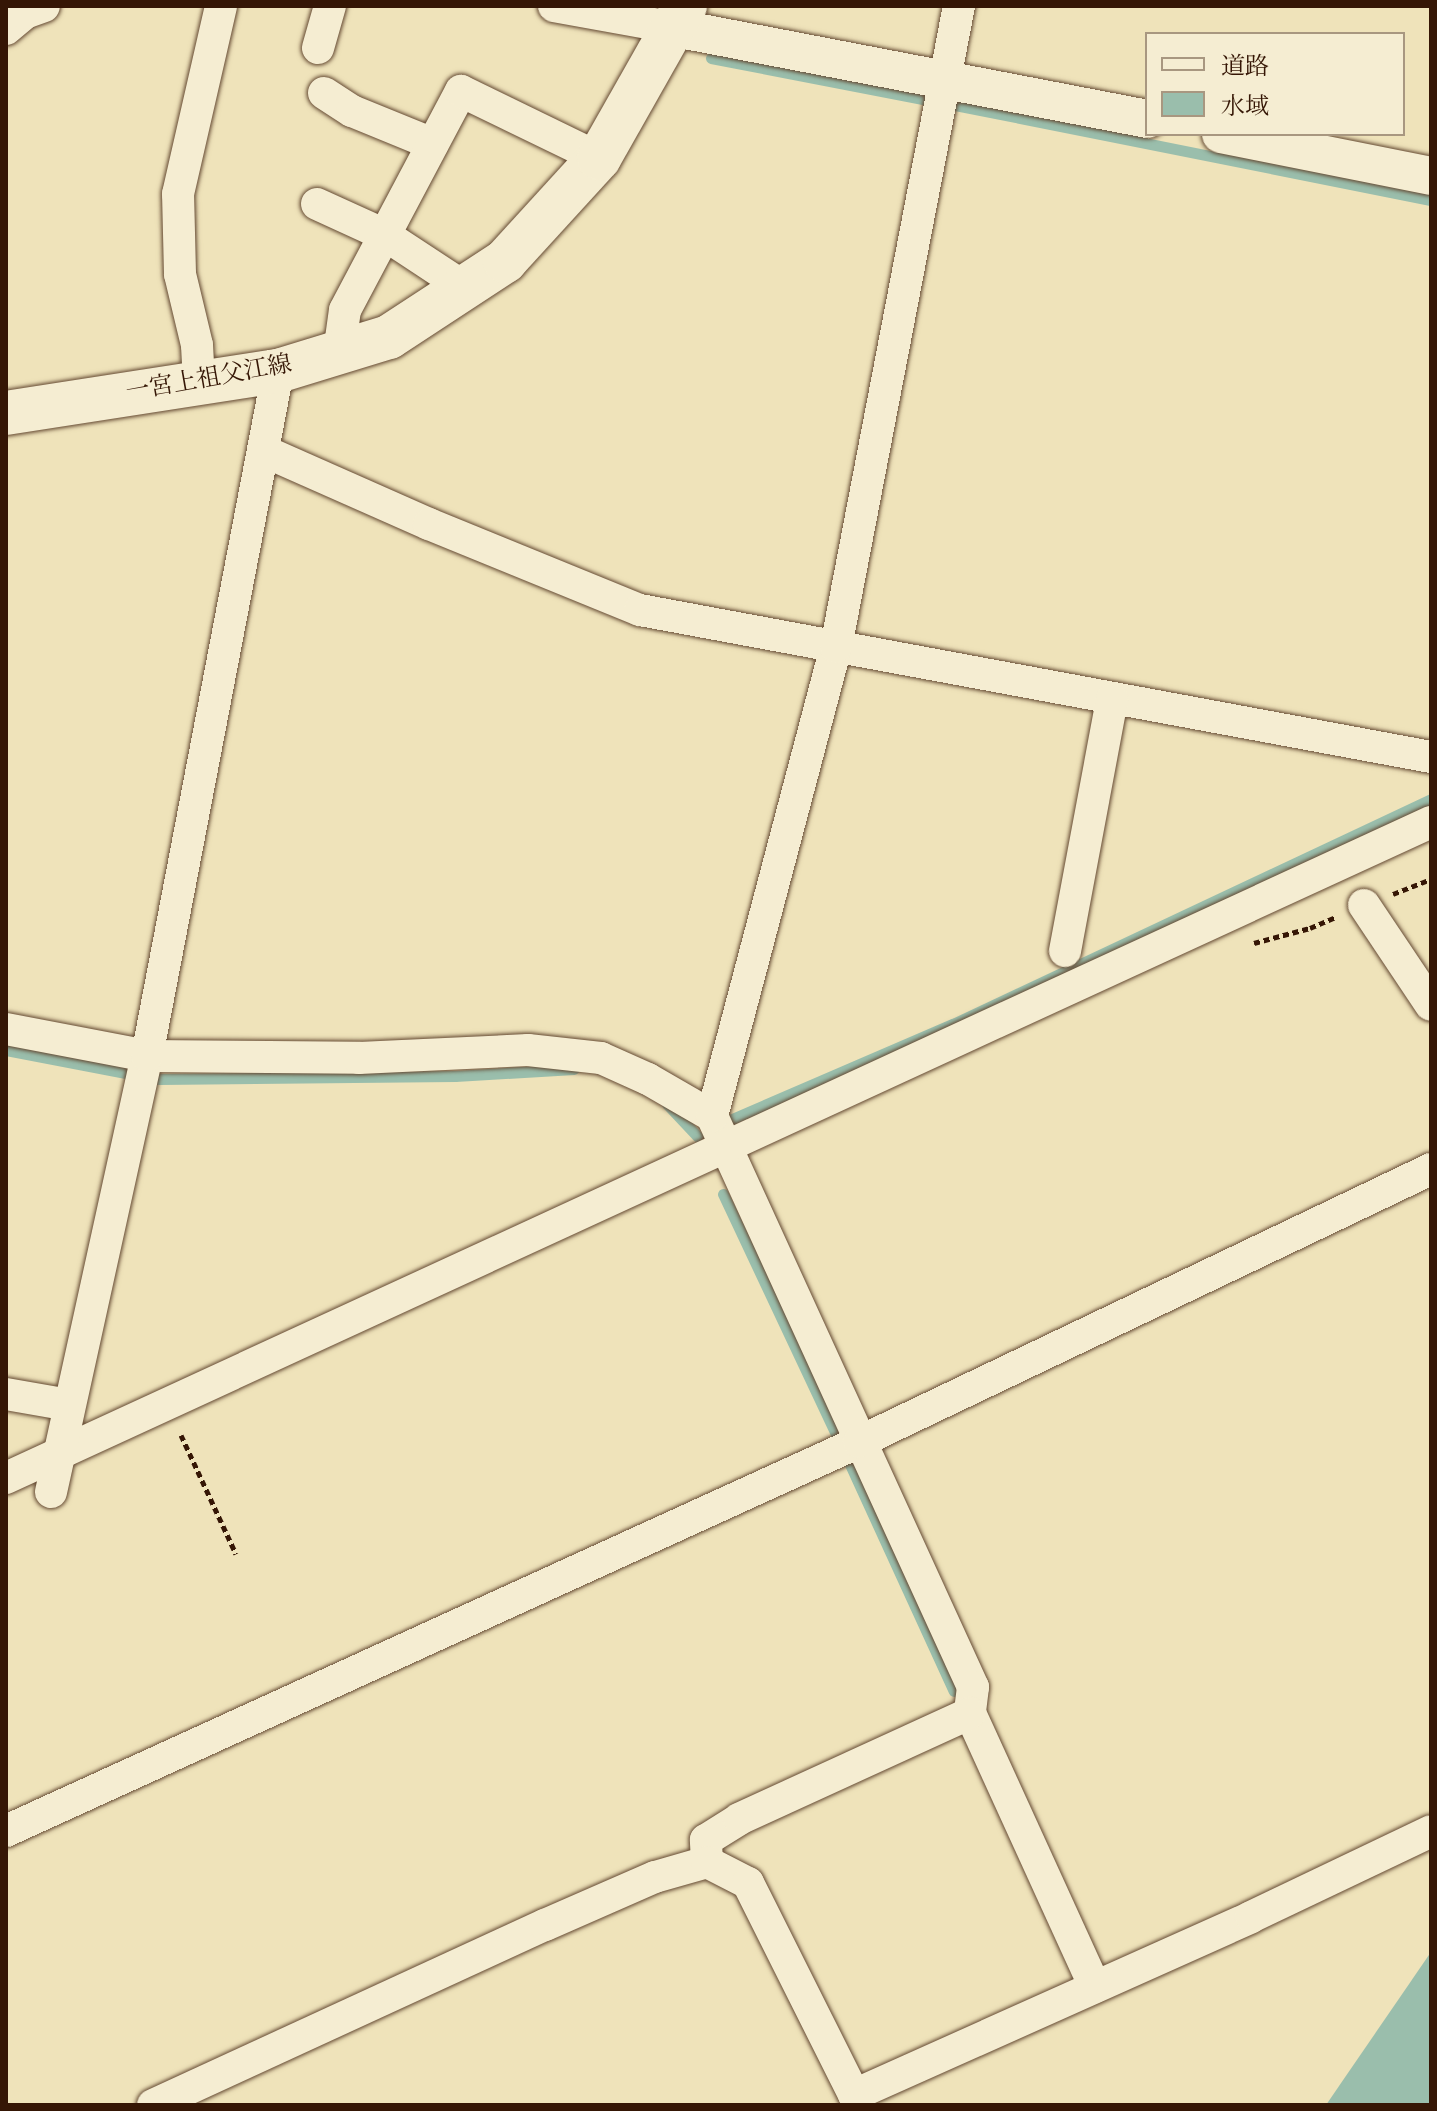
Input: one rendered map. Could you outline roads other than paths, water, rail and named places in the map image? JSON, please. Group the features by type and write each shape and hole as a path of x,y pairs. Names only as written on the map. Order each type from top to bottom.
{"main road":[{"name":"一宮上祖父江線","path":"6,413 278,371 389,337 467,289 505,261 599,158 680,17"}],"street":[{"path":"6,29 25,13 44,6"},
{"path":"199,383 197,345 180,274 178,194 221,6"},
{"path":"318,48 330,6"},
{"path":"554,6 680,17 943,79 1145,119"},
{"path":"712,1116 836,647 911,269 943,79 959,6"},
{"path":"339,353 345,310 461,91 599,158"},
{"path":"324,93 352,111 433,144"},
{"path":"1231,136 1431,176"},
{"path":"317,204 385,235 467,289"},
{"path":"51,1492 147,1056 278,371"},
{"path":"264,451 429,524 640,610 1431,757"},
{"path":"1065,951 1112,699"},
{"path":"6,1478 1431,822"},
{"path":"1364,905 1431,1005"},
{"path":"6,1029 147,1056 359,1058 528,1050 601,1058 648,1079 712,1116 973,1687 970,1713 1095,1987"},
{"path":"6,1831 859,1442 1431,1169"},
{"path":"6,1394 69,1405"},
{"path":"707,1862 706,1840 739,1819 970,1713"},
{"path":"153,2105 545,1925 655,1877 707,1862 748,1883 854,2095 1431,1831"}],"water":[{"path":"1431,1952 1431,2105 1326,2105"}],"waterway":[{"path":"711,58 928,100"},
{"path":"955,105 1431,200"},
{"path":"732,1119 953,1024 1431,799"},
{"path":"6,1050 126,1073"},
{"path":"159,1079 455,1076 574,1069"},
{"path":"667,1104 698,1137"},
{"path":"723,1194 838,1438"},
{"path":"848,1460 954,1691"}]}
